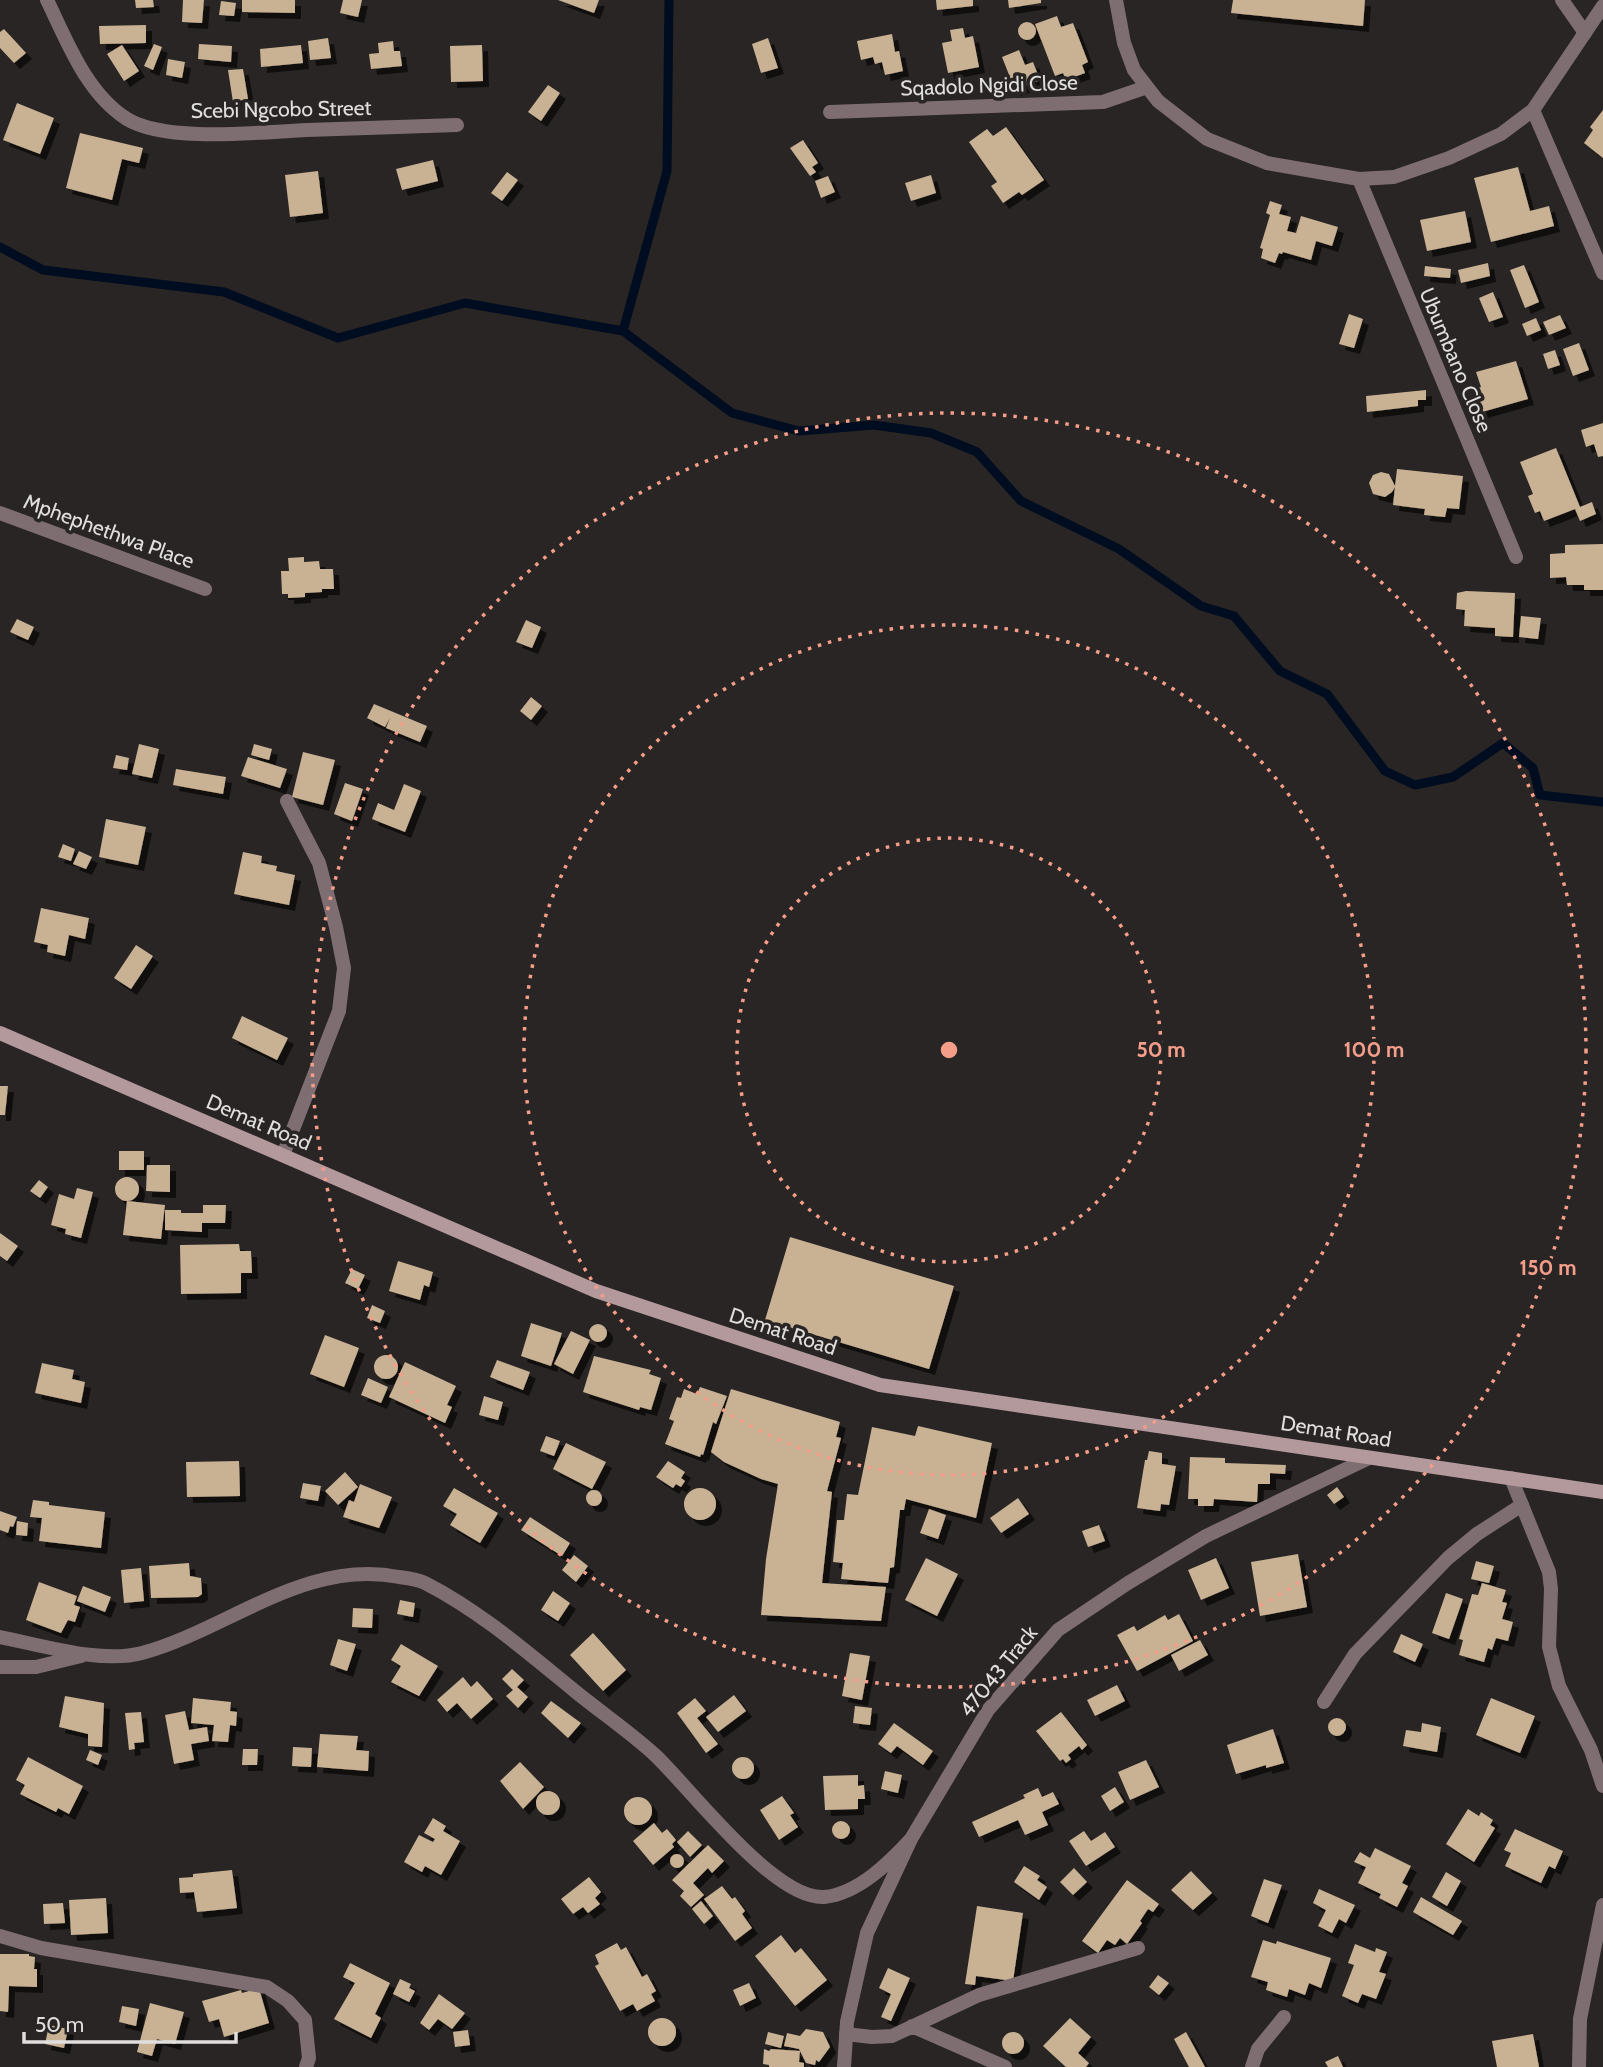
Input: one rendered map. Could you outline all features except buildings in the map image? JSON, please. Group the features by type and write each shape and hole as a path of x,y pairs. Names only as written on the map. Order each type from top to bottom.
{"street":[{"name":"Scebi Ngcobo Street","path":"47,0 76,61 104,99 128,120 149,127 209,134 457,125"},
{"path":"1116,0 1134,71 1158,101 1207,139 1267,163 1359,179 1394,177 1449,158 1501,134 1533,110 1603,6"},
{"path":"1562,0 1585,33"},
{"name":"Sqadolo Ngidi Close","path":"830,112 1103,102 1147,87"},
{"path":"1533,110 1603,273"},
{"name":"Ubumbano Close","path":"1359,179 1516,558"},
{"name":"Mphephethwa Place","path":"0,513 205,589"},
{"path":"282,1155 339,1011 344,968 319,863 287,801"},
{"name":"Demat Road","path":"0,1033 596,1291 880,1385 1603,1492"},
{"name":"47043 Track","path":"844,2067 846,2034 867,1933 911,1839 988,1710 1058,1630 1128,1583 1206,1536 1369,1458"},
{"path":"1511,1478 1549,1572 1549,1647 1559,1686 1591,1750 1603,1786"},
{"path":"1324,1702 1355,1654 1448,1558 1477,1534 1522,1505"},
{"path":"0,1667 36,1667 86,1655 140,1654 199,1632 305,1584 355,1574 388,1574 421,1581 459,1602 528,1653 656,1756 706,1812 776,1877 797,1890 824,1897 844,1891 887,1866 911,1839"},
{"path":"0,1637 86,1655"},
{"path":"1579,2067 1580,2019 1603,1905"},
{"path":"0,1936 41,1948 267,1987 288,2001 305,2020 309,2058 306,2067"},
{"path":"846,2034 872,2038 892,2036 979,1995 1138,1948"},
{"path":"1252,2067 1258,2049 1284,2017"},
{"path":"912,2026 1005,2067"}],"waterway":[{"path":"623,331 667,171 669,0"},
{"path":"0,247 43,270 224,292 338,338 465,303 623,331 732,413 799,431 874,425 931,433 977,452 1021,501 1119,549 1201,606 1234,616 1280,671 1327,694 1385,771 1415,785 1453,777 1503,743 1533,768 1540,795 1603,802"}]}
